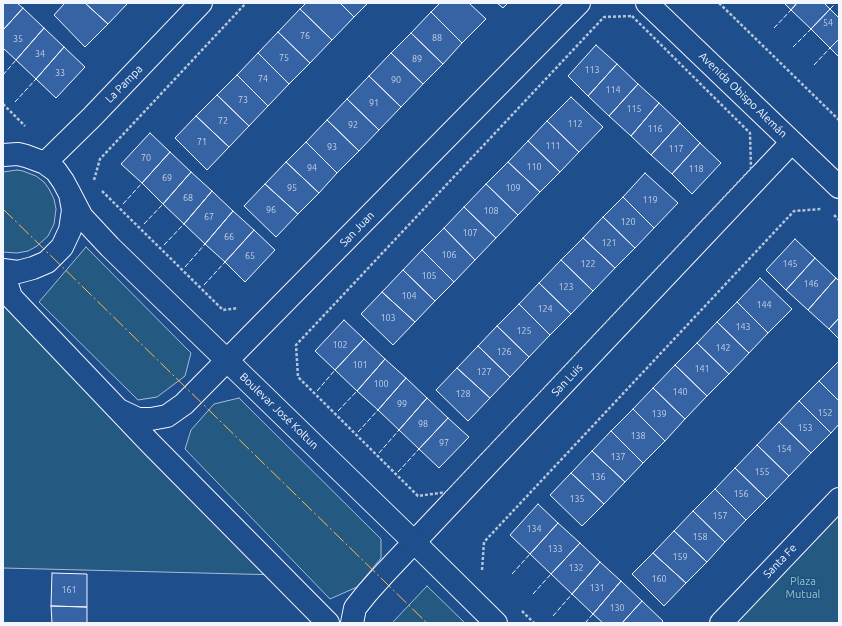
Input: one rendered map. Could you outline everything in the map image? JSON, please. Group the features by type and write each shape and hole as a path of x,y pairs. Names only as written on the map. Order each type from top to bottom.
{"street":[{"name":"La Pampa","path":"45,163 92,117 201,3"},
{"name":"San Juan","path":"120,410 138,419 151,419 167,416 184,404 579,3"},
{"name":"Avenida Obispo Alemán","path":"647,3 839,188"},
{"name":"San Luis","path":"352,623 355,608 371,588 792,142"},
{"path":"8,152 26,156 45,163"},
{"name":"Boulevar José Koltun","path":"45,163 56,171 63,180 82,217 110,248 496,623"},
{"path":"70,194 73,210 70,230 62,247 47,262 33,268 18,272 3,271 11,297 150,443 328,623"},
{"name":"Santa Fe","path":"721,623 839,499"}],"path":[{"path":"94,183 100,159 246,3"},
{"path":"719,3 839,120"},
{"path":"418,496 298,377 296,345 604,17 632,16 750,133"},
{"path":"98,188 223,310"},
{"path":"482,570 484,542 794,211 828,209"}],"green space":[{"path":"17,170 36,176 44,182 49,189 54,199 56,209 54,224 48,236 37,246 28,251 17,253 3,252 3,172"},
{"path":"86,247 191,353 185,376 157,397 138,400 39,302"},
{"path":"3,271 11,297 281,575 3,568"},
{"path":"239,398 381,539 381,558 357,587 330,599 185,449 191,430 214,404"},
{"name":"Plaza Mutual","path":"839,498 839,623 721,623"},
{"path":"427,586 465,623 392,623"}],"building":[{"path":"3,3 17,3 23,8 3,30"},
{"path":"65,3 85,3 108,24 85,47 54,15"},
{"path":"85,3 128,3 108,24"},
{"path":"306,3 340,3 354,17 332,40 300,9"},
{"path":"340,3 368,3 354,17"},
{"path":"440,3 469,3 486,19 462,43 431,12"},
{"path":"497,3 508,3 503,8"},
{"path":"784,3 797,3 791,10"},
{"path":"797,3 824,3 830,9 811,29 791,10"},
{"path":"23,8 44,28 16,60 3,48 3,30"},
{"path":"300,9 332,40 310,63 278,32"},
{"path":"830,9 839,18 839,39 830,48 811,29"},
{"path":"431,12 462,43 443,64 411,33"},
{"path":"44,28 64,47 36,79 16,60"},
{"path":"278,32 310,63 289,84 258,53"},
{"path":"411,33 443,64 423,84 391,53"},
{"path":"839,39 839,57 830,48"},
{"path":"596,45 617,64 588,96 568,76"},
{"path":"64,47 85,67 56,98 36,79"},
{"path":"258,53 289,84 268,106 237,75"},
{"path":"391,53 423,84 401,107 369,76"},
{"path":"617,64 638,84 609,116 588,96"},
{"path":"237,75 268,106 249,126 217,95"},
{"path":"369,76 401,107 379,130 347,99"},
{"path":"638,84 659,103 631,136 609,116"},
{"path":"217,95 249,126 229,147 196,116"},
{"path":"571,97 603,127 579,152 547,121"},
{"path":"347,99 379,130 359,151 327,120"},
{"path":"659,103 680,123 651,155 631,136"},
{"path":"196,116 229,147 207,170 175,138"},
{"path":"327,120 359,151 337,173 306,142"},
{"path":"547,121 579,152 560,172 528,141"},
{"path":"680,123 700,143 672,174 651,155"},
{"path":"150,133 170,152 142,183 121,164"},
{"path":"528,141 560,172 540,192 508,162"},
{"path":"306,142 337,173 319,193 286,162"},
{"path":"700,143 721,163 692,194 672,174"},
{"path":"170,152 191,172 163,204 142,183"},
{"path":"286,162 319,193 298,214 265,184"},
{"path":"508,162 540,192 518,215 486,184"},
{"path":"191,172 212,191 184,224 163,204"},
{"path":"645,173 678,203 654,228 623,197"},
{"path":"265,184 298,214 276,237 244,206"},
{"path":"486,184 518,215 496,238 464,207"},
{"path":"212,191 233,211 205,244 184,224"},
{"path":"623,197 654,228 635,248 603,217"},
{"path":"464,207 496,238 475,260 444,228"},
{"path":"233,211 254,230 225,262 205,244"},
{"path":"603,217 635,248 615,268 583,238"},
{"path":"444,228 475,260 454,282 422,250"},
{"path":"254,230 275,250 245,282 225,262"},
{"path":"583,238 615,268 593,291 561,260"},
{"path":"795,239 815,258 786,290 766,270"},
{"path":"422,250 454,282 435,301 403,270"},
{"path":"815,258 836,278 808,310 786,290"},
{"path":"561,260 593,291 571,314 539,283"},
{"path":"403,270 435,301 415,322 382,292"},
{"path":"760,278 792,309 768,333 737,302"},
{"path":"836,278 839,281 839,318 829,329 808,310"},
{"path":"539,283 571,314 550,335 519,304"},
{"path":"382,292 415,322 393,345 361,314"},
{"path":"737,302 768,333 749,353 717,322"},
{"path":"519,304 550,335 529,357 497,326"},
{"path":"839,318 839,339 829,329"},
{"path":"344,320 364,339 335,370 315,351"},
{"path":"717,322 749,353 729,374 697,343"},
{"path":"497,326 529,357 510,377 478,346"},
{"path":"364,339 385,359 357,391 335,370"},
{"path":"697,343 729,374 707,396 675,365"},
{"path":"478,346 510,377 490,398 457,368"},
{"path":"385,359 406,378 378,410 357,391"},
{"path":"839,361 839,401 819,381"},
{"path":"675,365 707,396 685,419 653,388"},
{"path":"457,368 490,398 468,421 436,390"},
{"path":"406,378 427,398 399,430 378,410"},
{"path":"819,381 839,401 839,424 831,433 799,401"},
{"path":"653,388 685,419 665,441 633,409"},
{"path":"427,398 448,418 419,449 399,430"},
{"path":"799,401 831,433 811,453 779,422"},
{"path":"633,409 665,441 643,463 611,431"},
{"path":"448,418 469,437 439,468 419,449"},
{"path":"779,422 811,453 789,476 757,445"},
{"path":"611,431 643,463 625,482 592,451"},
{"path":"757,445 789,476 767,499 735,468"},
{"path":"592,451 625,482 604,504 571,473"},
{"path":"735,468 767,499 746,520 715,489"},
{"path":"571,473 604,504 582,526 550,495"},
{"path":"715,489 746,520 725,542 693,511"},
{"path":"538,504 558,523 530,554 510,535"},
{"path":"693,511 725,542 707,562 674,531"},
{"path":"558,523 580,543 551,574 530,554"},
{"path":"674,531 707,562 686,583 653,553"},
{"path":"580,543 600,562 572,594 551,574"},
{"path":"653,553 686,583 664,606 632,574"},
{"path":"600,562 621,581 593,614 572,594"},
{"path":"52,573 87,574 87,607 51,606"},
{"path":"621,581 642,601 622,623 603,623 593,614"},
{"path":"642,601 663,621 661,623 622,623"},
{"path":"51,606 87,607 87,623 52,623"}],"fence":[{"path":"830,9 836,3"},
{"path":"774,28 791,10"},
{"path":"793,47 811,29"},
{"path":"814,65 830,48"},
{"path":"3,75 16,60"},
{"path":"15,102 36,79"},
{"path":"123,204 142,183"},
{"path":"144,224 163,204"},
{"path":"164,245 184,224"},
{"path":"185,267 205,244"},
{"path":"204,285 225,262"},
{"path":"317,391 335,370"},
{"path":"338,411 357,391"},
{"path":"358,432 378,410"},
{"path":"379,453 399,430"},
{"path":"398,472 419,449"},
{"path":"512,574 530,554"},
{"path":"533,594 551,574"},
{"path":"553,616 572,594"},
{"path":"585,623 593,614"}],"power":[{"path":"3,209 427,623"}]}
